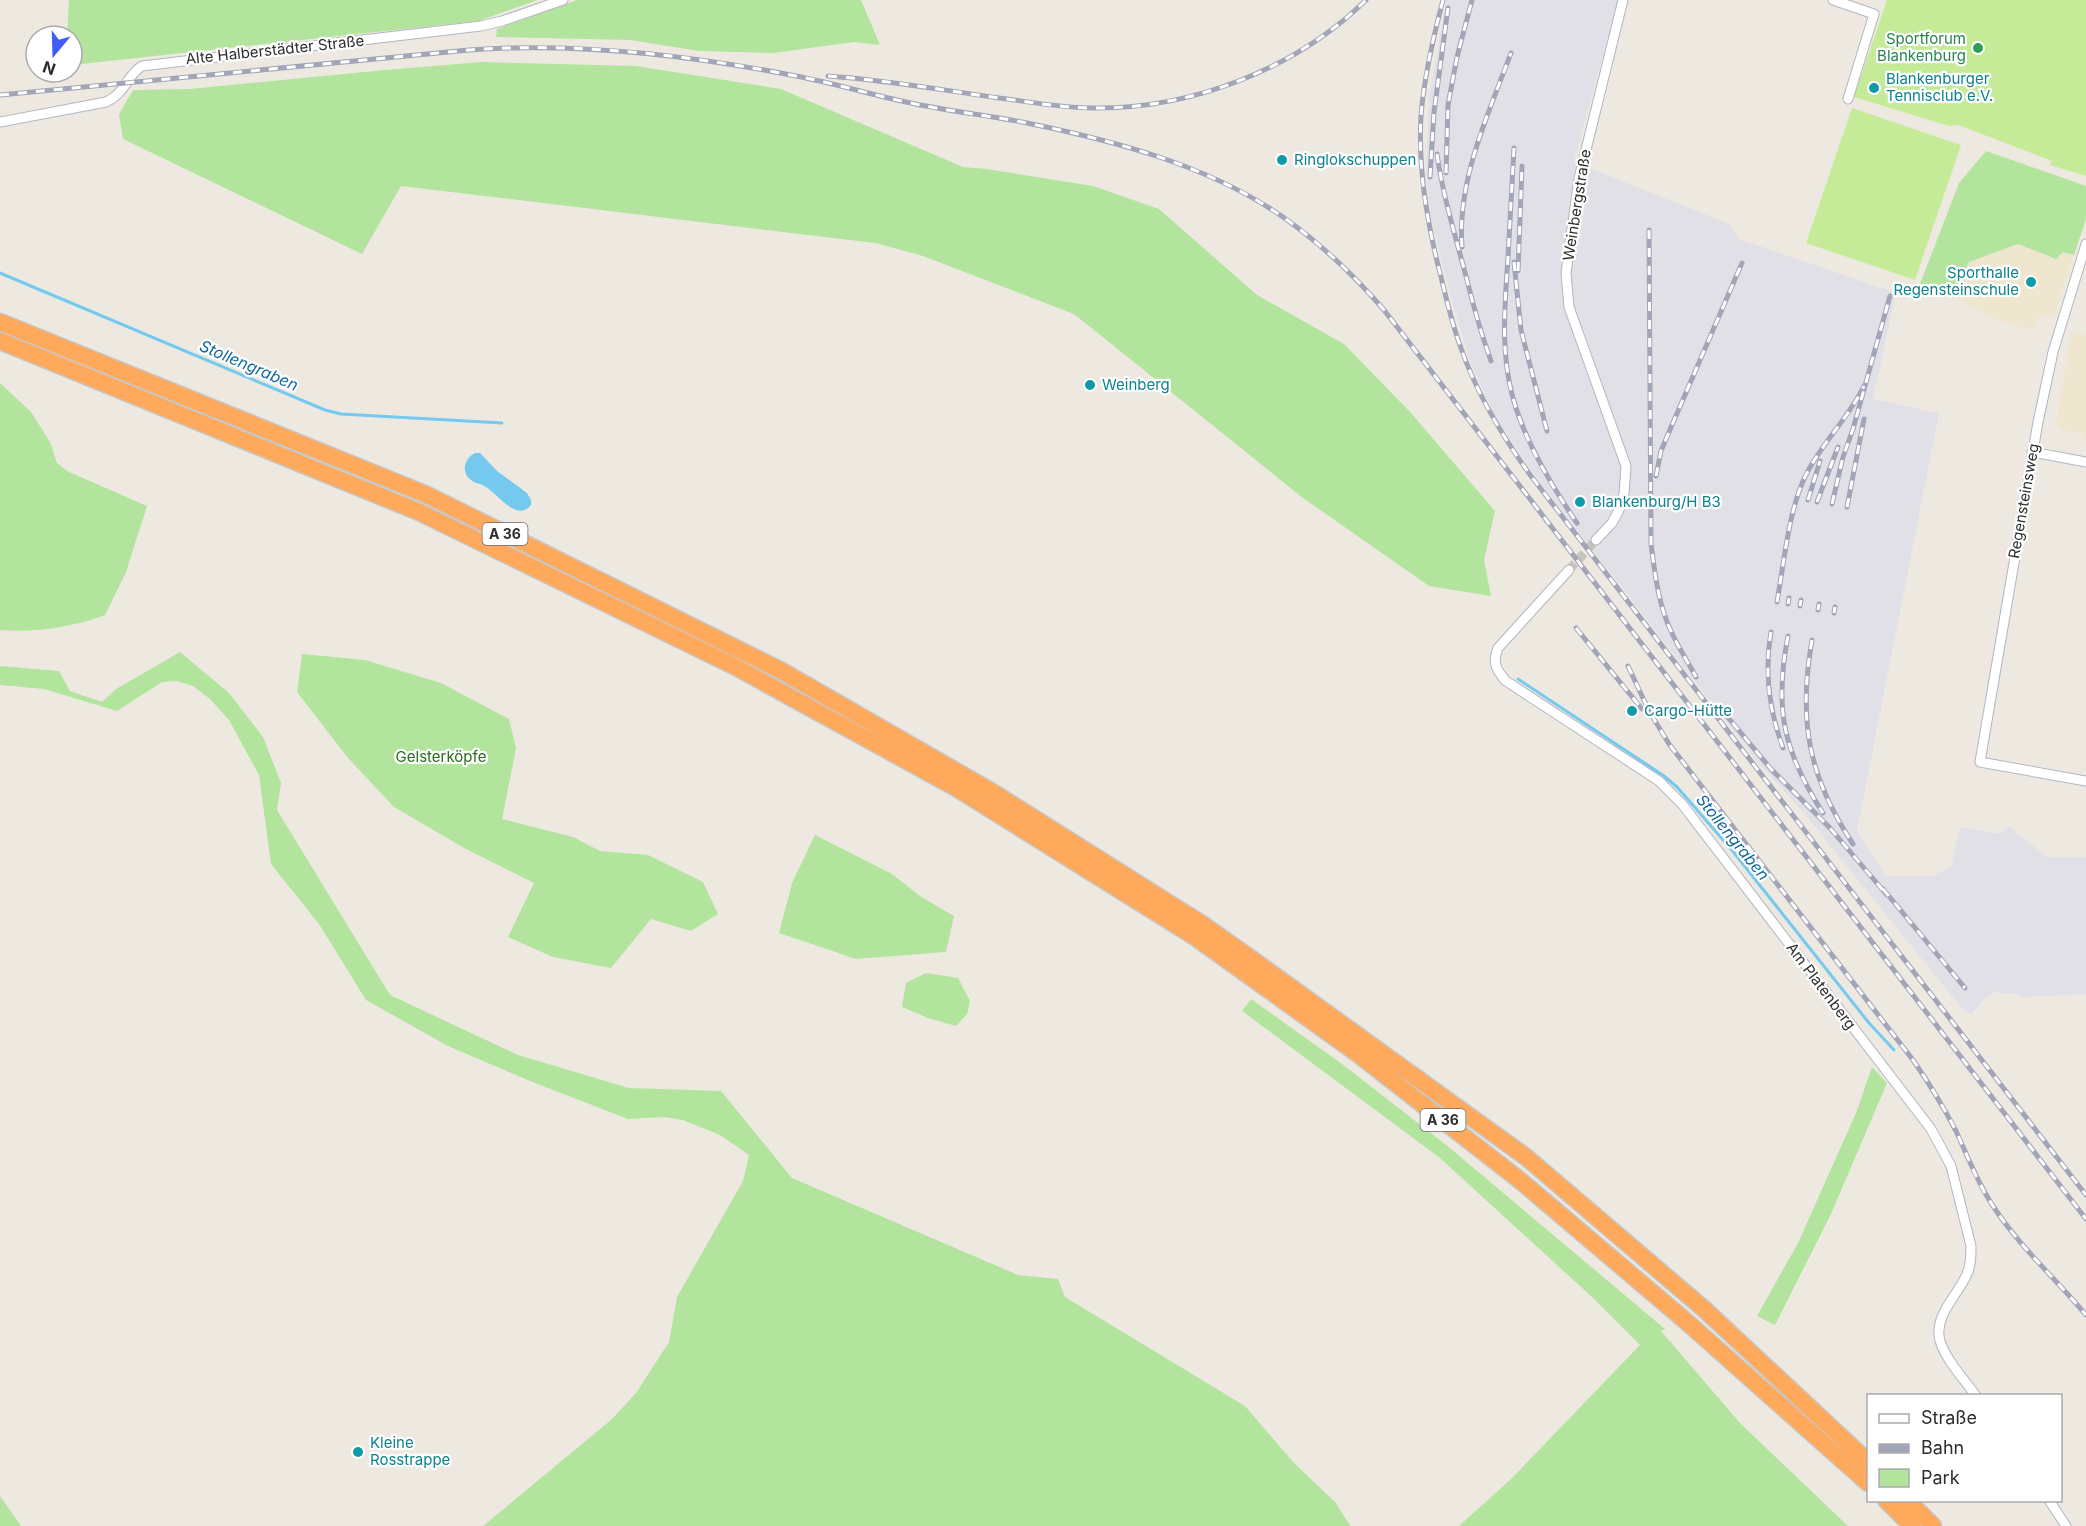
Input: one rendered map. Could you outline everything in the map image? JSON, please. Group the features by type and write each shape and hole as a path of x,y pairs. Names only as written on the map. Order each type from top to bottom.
{"highway":[{"name":"A 36","path":"0,322 425,494 780,670 994,792 1202,924 1526,1157 1704,1309 1867,1460"},
{"name":"A 36","path":"0,341 420,512 736,667 966,793 1196,937 1358,1053 1522,1182 1688,1323 1867,1481"},
{"path":"1888,1502 1912,1526"},
{"path":"1909,1502 1933,1526"}],"street":[{"name":"Alte Halberstädter Straße","path":"0,122 106,102 119,95 142,66 481,26 563,0"},
{"name":"Weinbergstraße","path":"1596,540 1612,523 1619,510 1624,494 1626,466 1569,307 1566,273 1579,178 1623,0"},
{"path":"1833,0 1874,14 1848,99"},
{"name":"Regensteinsweg","path":"2086,244 2053,352 2032,452 1980,762 2086,781"},
{"path":"2032,452 2086,462"},
{"name":"Am Platenberg","path":"1569,570 1508,636 1495,656 1495,665 1506,681 1659,781 1682,804 1931,1129 1952,1166 1969,1234 1971,1257 1967,1274 1946,1310 1939,1333 1945,1351 1975,1394"},
{"path":"2050,1502 2066,1526"}],"shaded area":[{"path":"1446,0 1618,0 1574,162 1729,224 1739,239 1896,293 1873,399 1939,413 1857,831 1886,876 1932,876 1951,867 1960,827 2000,834 2008,826 2048,857 2086,857 2086,994 2025,997 2013,993 2000,994 1997,990 1972,1014 1965,1012 1797,805 1755,759 1536,477 1497,420 1471,364 1430,215 1426,166 1429,98"},
{"path":"2018,244 2055,259 2063,252 2074,255 2053,319 2040,314 2034,331 1999,321 1952,296 1969,262"},
{"path":"2072,331 2086,334 2086,440 2082,439 2082,434 2063,430 2056,424"}],"green space":[{"path":"69,0 538,0 478,21 84,64 84,24 68,24"},
{"path":"577,0 861,0 880,45 854,42 773,53 699,51 630,40 496,37 497,29"},
{"name":"Sportforum Blankenburg","path":"1887,0 2086,0 2086,176 2050,165 2052,161 1958,125 1949,126 1854,97"},
{"path":"482,62 636,66 781,89 963,167 1093,186 1159,209 1257,295 1344,344 1411,413 1495,511 1484,560 1491,596 1429,586 1303,498 1074,314 923,256 875,243 401,186 362,254 123,139 119,114 133,90 189,89"},
{"path":"1852,108 1961,145 1915,280 1806,243"},
{"path":"1986,151 2086,186 2086,219 2074,255 2063,252 2056,259 2018,244 1969,262 1952,296 1920,284 1959,183"},
{"path":"0,383 31,412 50,442 57,463 67,471 147,506 126,572 105,615 53,628 26,631 0,630"},
{"path":"180,652 229,693 263,737 281,783 277,810 390,995 518,1055 629,1088 721,1091 792,1178 1018,1275 1058,1279 1065,1297 1245,1406 1294,1463 1336,1503 1350,1526 483,1526 611,1420 636,1393 669,1342 677,1297 743,1181 749,1155 720,1135 683,1120 664,1117 628,1119 530,1081 448,1046 366,1000 319,924 271,864 259,775 229,720 210,699 193,686 177,681 162,682 117,711 44,689 0,685 0,666 59,671 70,691 102,702 116,689"},
{"name":"Gelsterköpfe","path":"302,654 365,660 441,683 509,719 516,748 502,819 573,837 600,851 648,855 703,882 718,914 691,931 651,919 611,968 553,957 508,937 534,883 464,848 394,807 348,758 297,692"},
{"path":"815,835 892,874 920,896 954,916 946,952 856,959 779,933 792,883"},
{"path":"926,973 958,978 970,1001 967,1014 956,1026 902,1007 906,983"},
{"path":"1251,999 1342,1064 1445,1144 1665,1329 1661,1331 1740,1423 1848,1526 1459,1526 1511,1479 1640,1345 1592,1297 1440,1158 1242,1011"},
{"path":"1872,1067 1887,1083 1831,1214 1775,1325 1757,1316 1798,1243 1856,1113"},
{"path":"0,1496 21,1526 0,1526"}],"water":[{"path":"475,453 480,453 497,471 527,493 531,505 525,510 513,509 482,485 471,480 466,473 465,465"}],"waterway":[{"name":"Stollengraben","path":"0,273 325,410 341,414 502,423"},
{"name":"Stollengraben","path":"1518,679 1677,787 1731,849 1869,1023 1894,1050"}],"tunnel":[{"path":"1569,570 1596,540"}],"railway":[{"path":"828,76 1070,107 1131,106 1168,101 1241,80 1275,65 1308,46 1366,0"},
{"path":"1443,0 1429,58 1422,101 1420,135 1424,191 1434,247 1454,328 1467,365 1491,414 1531,476 2086,1195"},
{"path":"1446,173 1448,105 1457,57 1472,0"},
{"path":"1430,177 1434,112 1448,8"},
{"path":"0,95 469,50 551,48 633,52 715,62 810,79 892,99 1012,120 1094,138 1192,169 1254,199 1283,217 1324,249 1361,284 1384,310 2086,1219"},
{"path":"1462,247 1464,197 1469,173 1484,124 1511,53"},
{"path":"1514,148 1505,310 1505,346 1509,381 1524,431 1548,478 1577,523"},
{"path":"1437,154 1474,308 1491,361"},
{"path":"1518,271 1522,166"},
{"path":"1649,230 1651,544 1663,610 1674,637 1696,677"},
{"path":"1514,262 1521,330 1547,431"},
{"path":"1656,476 1661,451 1742,263"},
{"path":"1832,504 1843,457 1890,296"},
{"path":"1777,602 1788,535 1802,485 1814,460 1864,386"},
{"path":"1847,507 1864,419"},
{"path":"1817,502 1838,447"},
{"path":"1808,500 1820,461"},
{"path":"1788,604 1789,598"},
{"path":"1800,606 1801,600"},
{"path":"1818,610 1819,604"},
{"path":"1834,613 1835,607"},
{"path":"1576,628 1642,709"},
{"path":"1771,632 1768,662 1769,691 1774,719 1783,748"},
{"path":"1788,636 1782,685 1785,728 1799,769 1823,813"},
{"path":"1812,640 1806,696 1810,746 1826,795 1853,844"},
{"path":"1628,666 1649,711 1669,744 1913,1060 1936,1095 1956,1131 1982,1188 2003,1221 2086,1315"},
{"path":"1721,709 1771,769 1830,828 1887,895"},
{"path":"1883,889 1965,988"}],"place":[{"name":"Sportforum Blankenburg","path":"1978,48"},
{"name":"Blankenburger Tennisclub e.V.","path":"1874,88"},
{"name":"Ringlokschuppen","path":"1282,160"},
{"name":"Sporthalle Regensteinschule","path":"2031,282"},
{"name":"Weinberg","path":"1090,385"},
{"name":"Blankenburg/H B3","path":"1580,502"},
{"name":"Cargo-Hütte","path":"1632,711"},
{"name":"Kleine Rosstrappe","path":"358,1452"}]}
